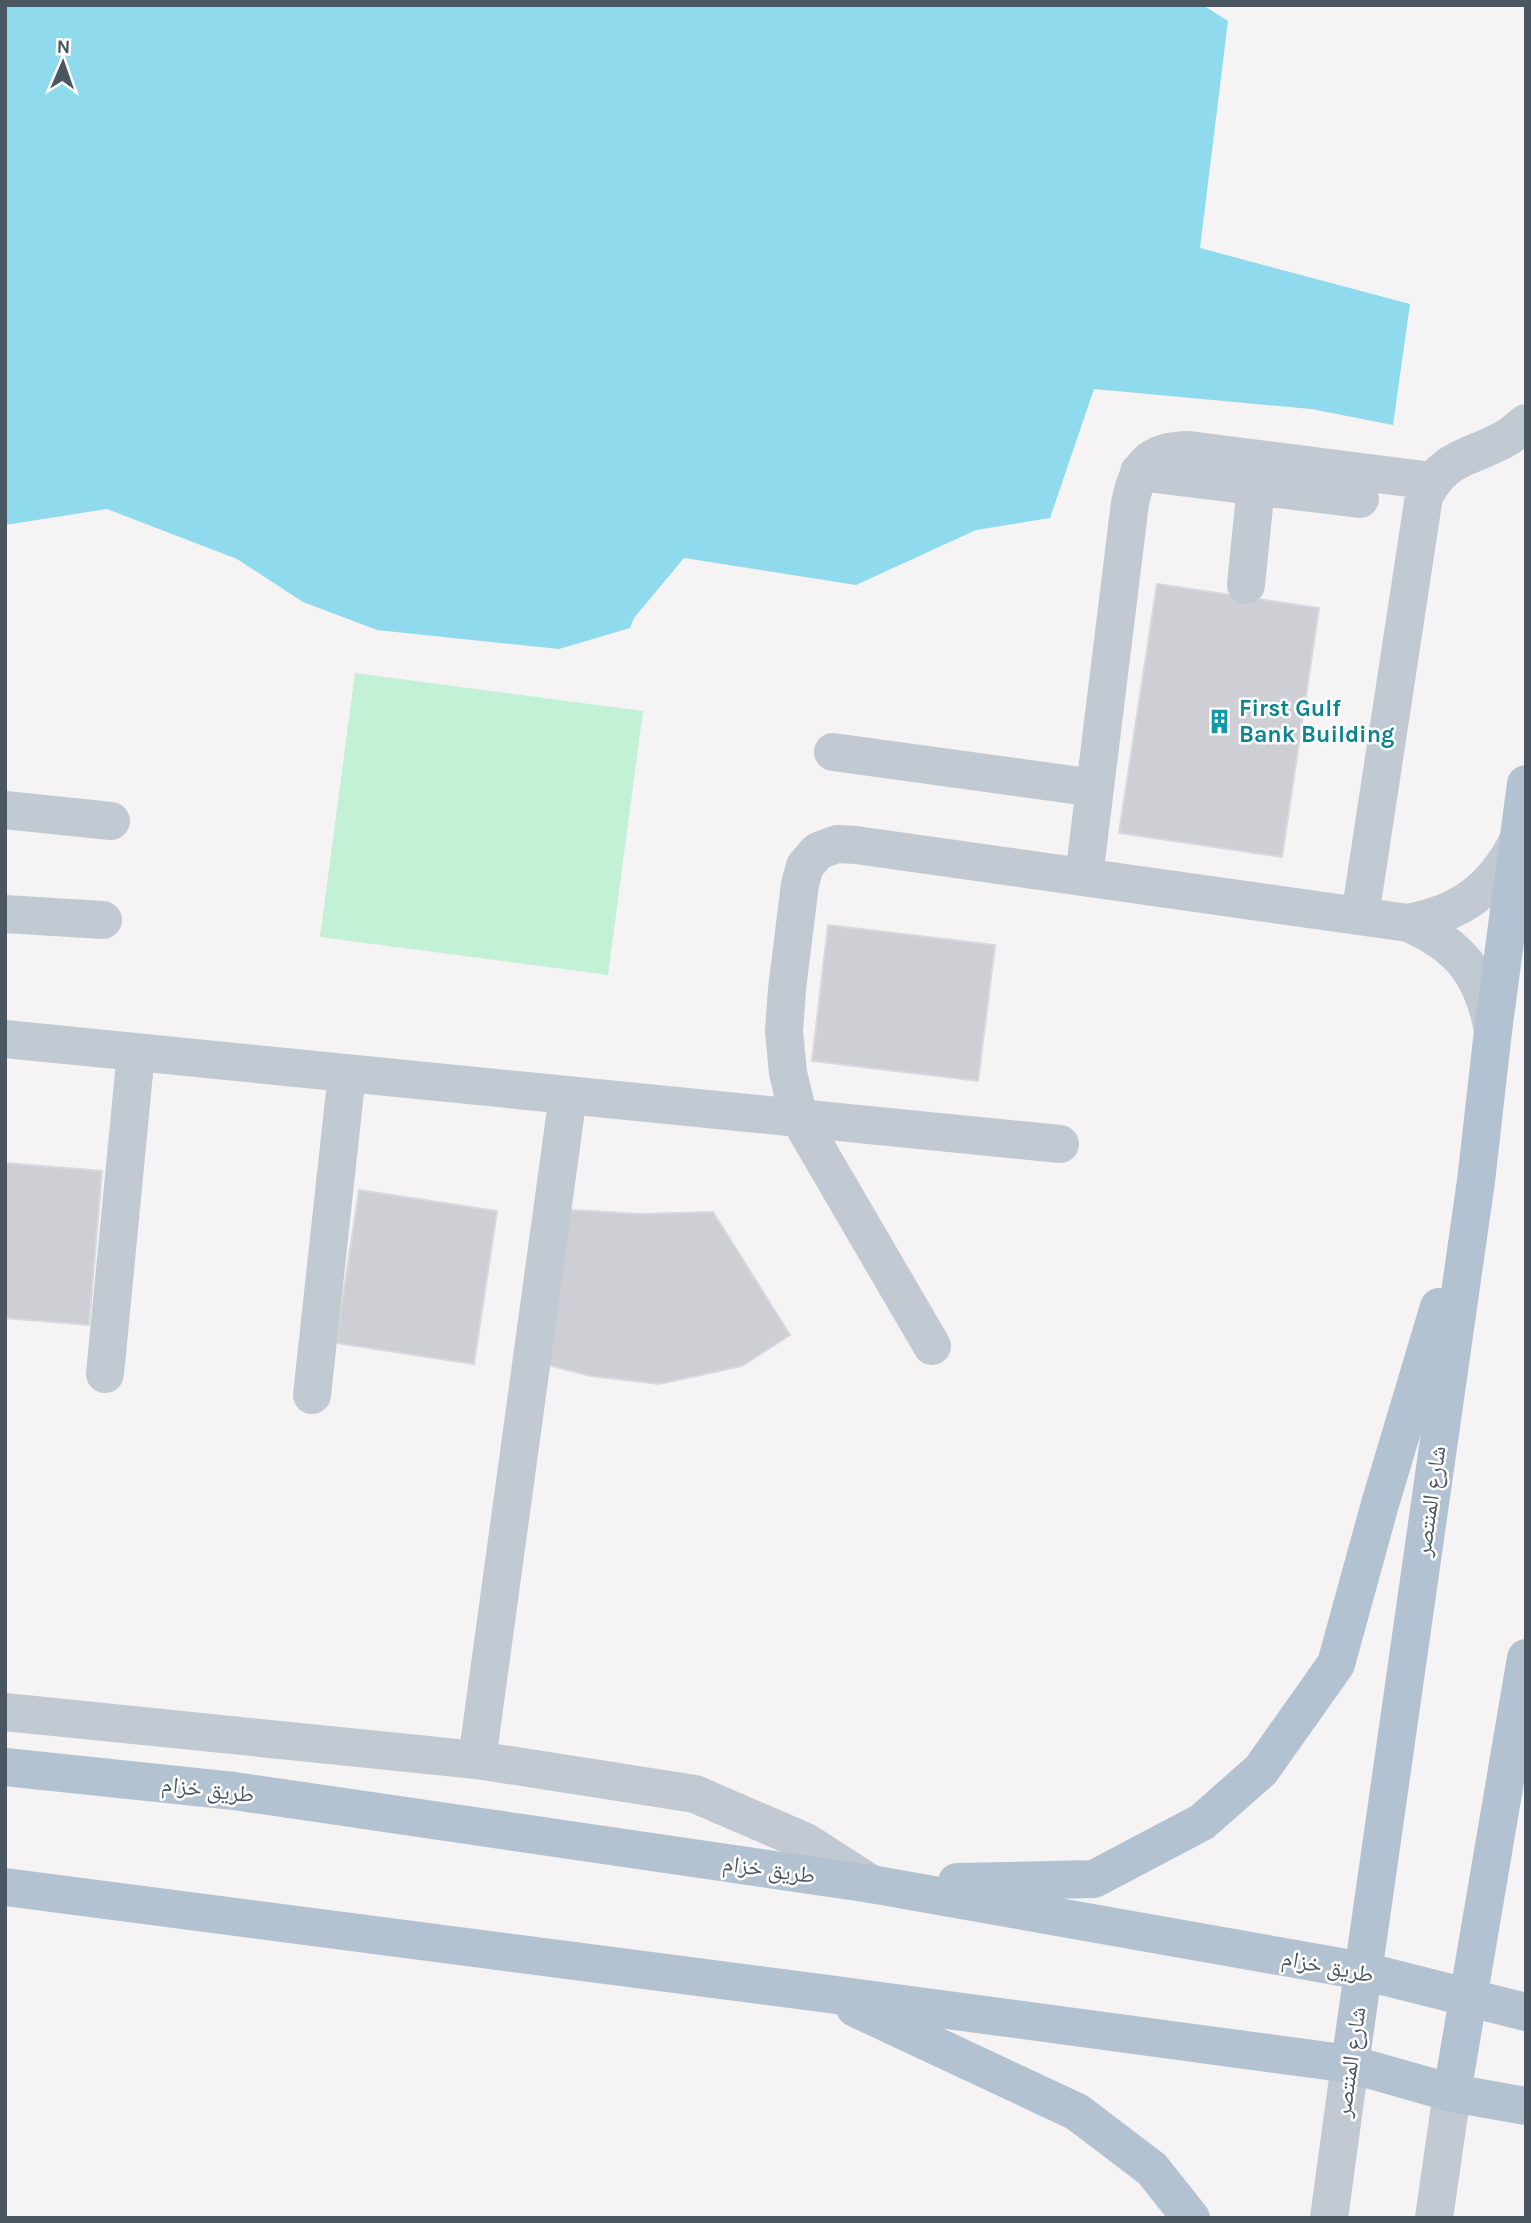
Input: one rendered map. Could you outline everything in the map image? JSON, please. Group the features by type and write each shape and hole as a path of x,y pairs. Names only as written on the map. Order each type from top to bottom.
{"main road":[{"name":"شارع المنتصر","path":"1350,2064 1476,1181 1526,784"},
{"path":"871,1884 1094,1879 1202,1822 1261,1770 1336,1664 1380,1504 1476,1181"},
{"path":"1452,2093 1526,1658"},
{"name":"طريق خزام","path":"5,1767 234,1791 871,1884 1363,1971 1526,2012"},
{"path":"7,1888 1350,2064 1452,2093 1526,2106"},
{"path":"821,1993 1077,2112 1152,2169 1191,2218"}],"street":[{"path":"1360,916 1426,494 1442,469 1508,437 1526,423"},
{"path":"1084,877 1130,503 1139,472 1151,458 1170,450 1189,450 1426,494"},
{"path":"1139,472 1256,486 1426,494"},
{"path":"1246,585 1256,486"},
{"path":"833,752 1095,788"},
{"path":"5,810 111,821"},
{"path":"1408,923 1454,910 1474,897 1492,881 1507,862 1517,841"},
{"path":"932,1346 799,1118 788,1073 784,1031 800,884 805,866 818,851 837,844 856,845 1408,923 1430,932 1451,947 1467,964 1480,985 1489,1008 1493,1031"},
{"path":"5,914 103,920"},
{"path":"5,1039 1060,1144"},
{"path":"106,1374 136,1052"},
{"path":"312,1395 346,1073"},
{"path":"477,1760 568,1095"},
{"path":"5,1712 477,1760 695,1794 806,1842 871,1884"},
{"name":"شارع المنتصر","path":"1329,2218 1350,2064"},
{"path":"1434,2218 1452,2093"}],"green space":[{"path":"355,673 643,711 608,975 320,937"}],"water":[{"path":"5,5 1203,5 1228,21 1200,248 1410,304 1393,425 1311,409 1094,389 1050,518 976,530 856,585 684,558 634,618 630,628 559,649 377,630 303,602 237,559 107,509 5,525"}],"building":[{"name":"First Gulf Bank Building","path":"1157,584 1319,608 1282,857 1119,833"},
{"path":"828,925 995,945 978,1081 812,1061"},
{"path":"5,1163 102,1171 89,1325 5,1318"},
{"path":"359,1190 497,1211 474,1364 336,1343"},
{"path":"571,1210 641,1214 713,1212 790,1335 742,1366 659,1384 591,1376 544,1364"}],"place":[{"name":"First Gulf Bank Building","path":"1219,721"}]}
